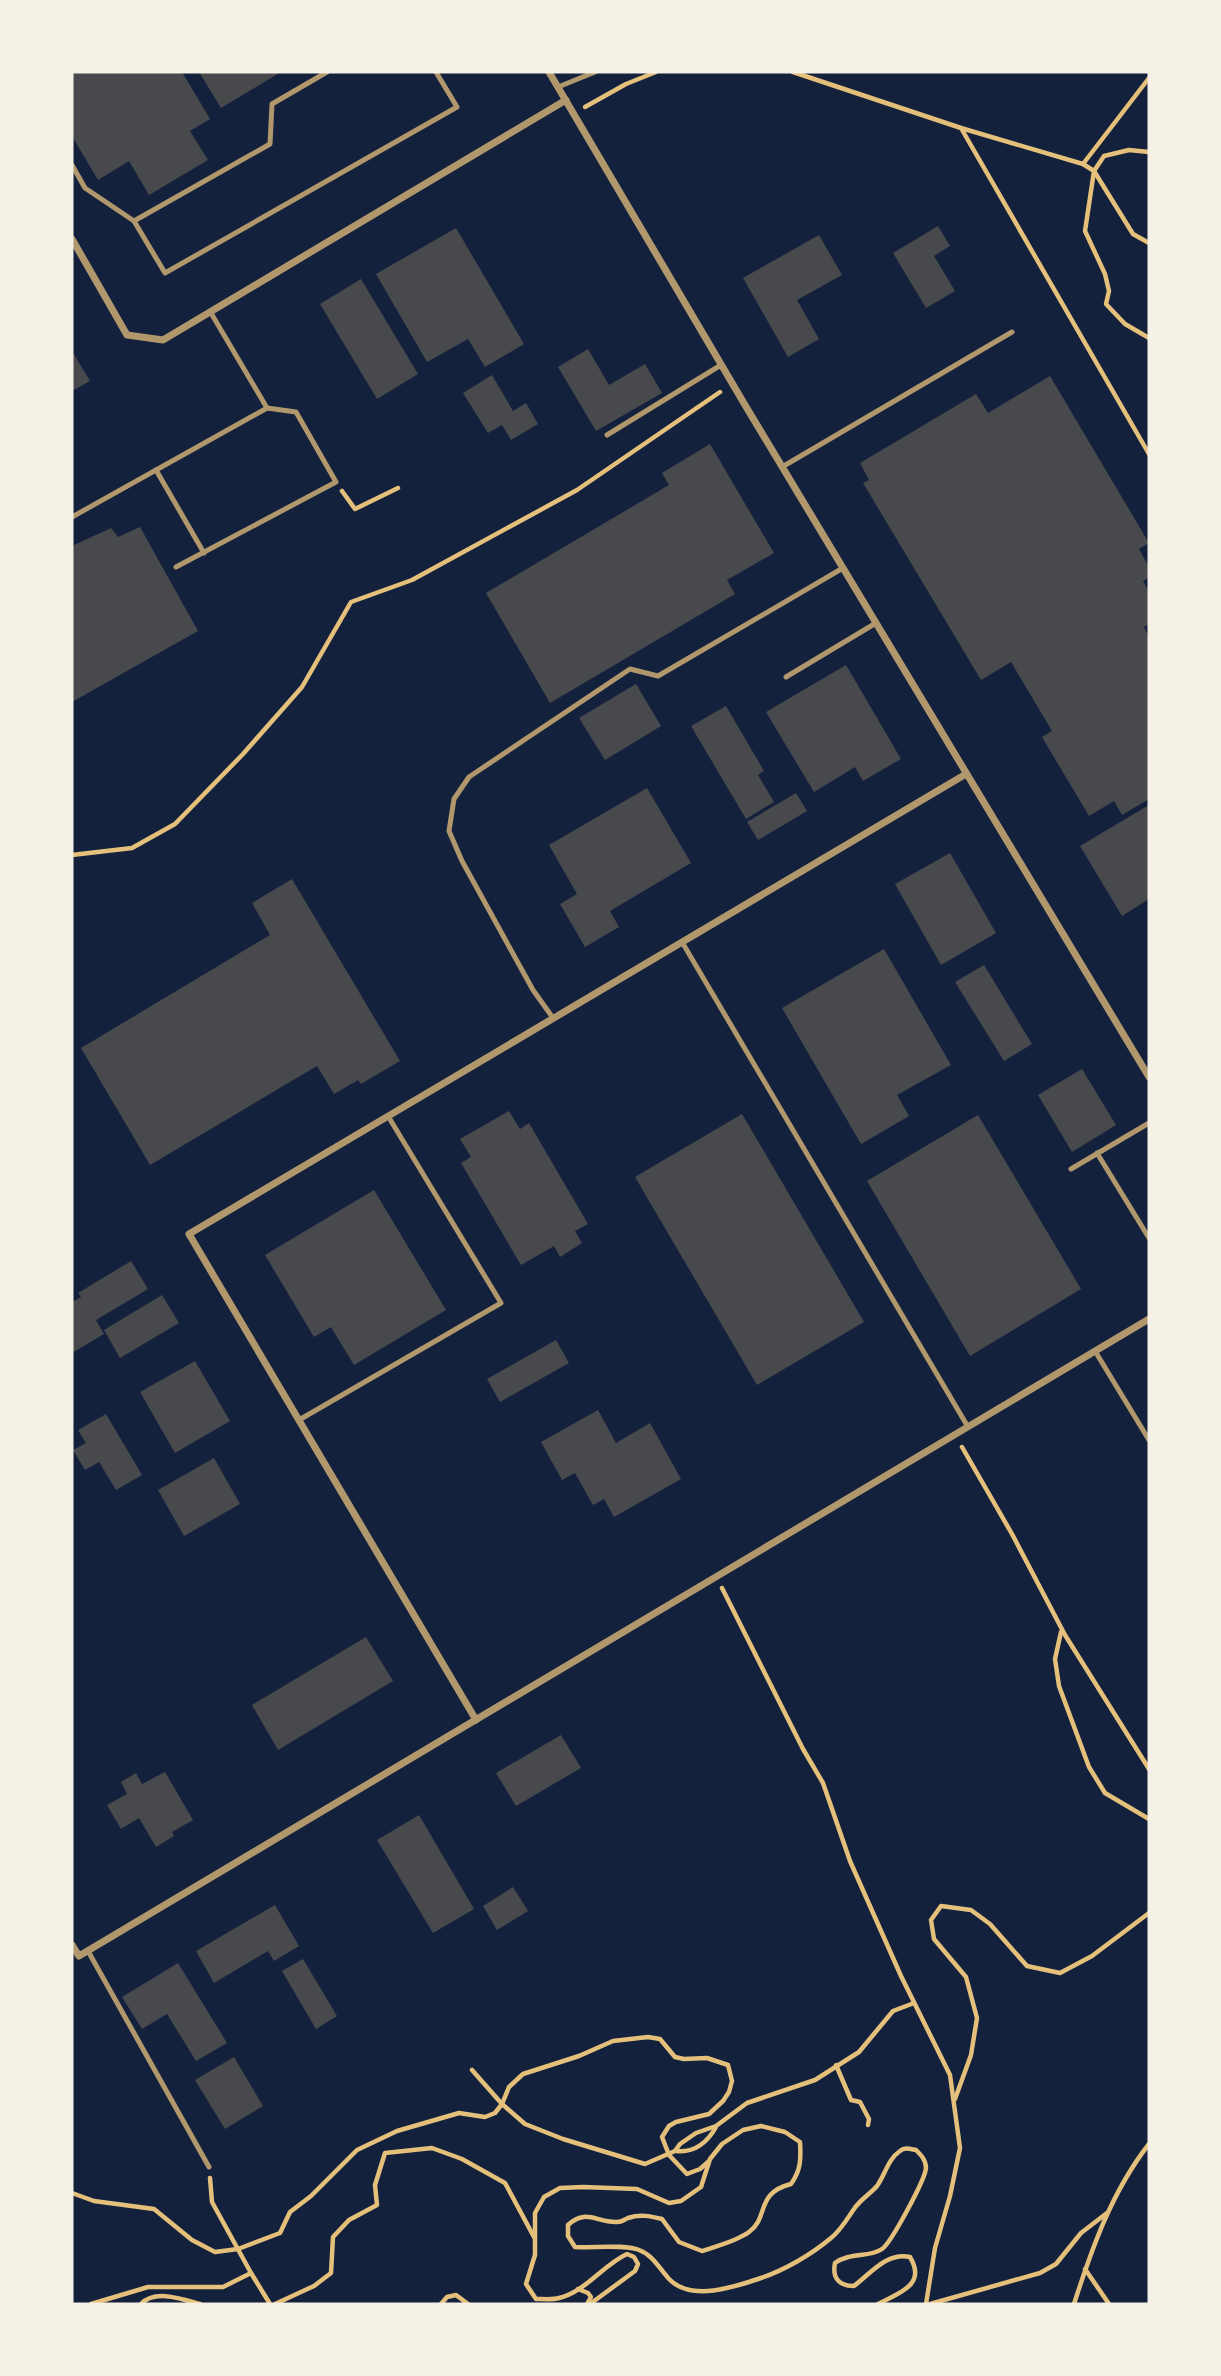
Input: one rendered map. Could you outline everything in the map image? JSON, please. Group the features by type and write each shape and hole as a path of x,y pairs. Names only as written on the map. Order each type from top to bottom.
{"street":[{"path":"550,72 721,365 1149,1077"},
{"path":"72,239 127,335 163,340 566,100"},
{"path":"475,1720 190,1234 966,774"},
{"path":"72,1945 79,1956 88,1951 1149,1319"}],"lane":[{"path":"134,221 271,144 272,104 327,72"},
{"path":"72,164 85,188 134,221 165,273 457,107 436,72"},
{"path":"558,87 595,72"},
{"path":"211,313 267,408"},
{"path":"782,467 1012,332"},
{"path":"607,435 721,365"},
{"path":"72,517 267,408 296,412 336,482 176,567"},
{"path":"156,470 204,553"},
{"path":"553,1018 533,990 462,861 449,831 454,799 469,777 630,669 659,676 843,568"},
{"path":"786,677 876,624"},
{"path":"682,942 968,1427"},
{"path":"299,1420 501,1303 388,1116"},
{"path":"1071,1169 1149,1123"},
{"path":"1097,1153 1149,1238"},
{"path":"1095,1352 1149,1440"},
{"path":"88,1951 209,2167"}],"path":[{"path":"573,113 626,84 656,72"},
{"path":"793,72 961,128 1083,164 1094,171 1133,234 1149,243"},
{"path":"1083,164 1149,78"},
{"path":"961,128 1149,454"},
{"path":"1149,152 1129,150 1104,156 1094,171 1084,231 1105,274 1109,291 1106,304 1125,324 1149,338"},
{"path":"72,855 132,848 175,824 243,754 302,687 351,602 412,580 577,490 732,383"},
{"path":"336,482 355,509 398,488"},
{"path":"955,1434 1065,1635 1149,1769"},
{"path":"717,1576 803,1749 823,1783 850,1861 914,2003 950,2075 960,2148 935,2248 928,2304 1040,2273 1056,2264 1081,2233 1107,2213"},
{"path":"1062,1631 1055,1659 1059,1686 1088,1766 1105,1793 1149,1819"},
{"path":"955,2100 971,2055 977,2018 966,1977 934,1939 930,1920 941,1906 971,1910 990,1924 1027,1966 1060,1973 1092,1956 1149,1913"},
{"path":"472,2070 502,2104 525,2124 645,2164 669,2155 696,2133 716,2126 747,2102 815,2080 859,2052 893,2011 914,2003"},
{"path":"72,2193 94,2201 154,2209 192,2240 215,2252 238,2249 280,2233 290,2213 357,2150 397,2131 460,2113 485,2117 495,2113 509,2087 523,2074 579,2056 613,2041 649,2037 660,2039 675,2057 707,2058 727,2065 732,2081 729,2092 709,2114 676,2122 669,2126 662,2137 669,2155 687,2174 700,2169 722,2144 743,2130 761,2126 785,2132 800,2142 799,2173 791,2184 779,2187 766,2200 758,2223 749,2232 721,2245 702,2251 679,2242 662,2219 644,2215 629,2217 620,2222 577,2217 568,2225 568,2236 575,2247 635,2248 649,2254 673,2282 684,2289 701,2291 762,2278 788,2266 831,2238 845,2224 855,2207 878,2184 898,2152 904,2148 916,2150 923,2158 926,2168 892,2238 881,2250 845,2256 835,2263 837,2281 846,2286 855,2286 888,2258 900,2255 910,2257 916,2267 913,2284 878,2304"},
{"path":"836,2065 851,2100 860,2102 869,2119 868,2124"},
{"path":"675,2151 694,2149 709,2139 716,2126"},
{"path":"1074,2304 1107,2213 1134,2164 1149,2144"},
{"path":"209,2167 212,2202 251,2273 272,2304 314,2286 331,2273 333,2238 349,2220 377,2205 375,2185 385,2153 432,2148 462,2159 505,2183 534,2238"},
{"path":"589,2304 635,2271 638,2264 634,2257 627,2255 616,2259 559,2298 536,2299 526,2284 535,2255 535,2213 544,2197 560,2188 583,2187 637,2189 669,2203 681,2201 701,2187 710,2159"},
{"path":"1085,2269 1109,2304"},
{"path":"90,2304 148,2287 223,2287 251,2273"},
{"path":"577,2288 588,2293 591,2297 589,2304"},
{"path":"442,2304 447,2297 456,2295 468,2304"},
{"path":"141,2304 156,2296 200,2304"}],"building":[{"path":"72,72 182,72 210,119 190,131 208,160 149,195 129,161 98,180 72,136"},
{"path":"199,72 281,72 221,108"},
{"path":"938,226 950,246 934,256 955,291 926,308 893,253"},
{"path":"456,228 524,344 485,367 468,339 427,362 376,274"},
{"path":"819,235 842,275 797,300 819,339 788,357 743,278"},
{"path":"361,279 418,374 377,399 320,304"},
{"path":"588,349 609,385 645,364 662,393 596,431 558,367"},
{"path":"72,351 90,381 72,391"},
{"path":"492,375 513,411 526,403 538,424 511,440 502,425 488,433 463,393"},
{"path":"1050,376 1149,543 1139,549 1149,567 1149,577 1143,581 1149,592 1149,624 1144,627 1149,637 1149,799 1122,815 1114,801 1089,816 1042,737 1052,731 1011,662 981,680 863,483 869,480 860,463 976,394 988,413"},
{"path":"710,444 774,553 727,580 735,594 550,703 486,593 669,485 662,473"},
{"path":"140,527 198,631 72,702 72,546 111,528 118,537"},
{"path":"846,665 901,759 863,781 855,767 814,792 766,712"},
{"path":"636,684 661,726 605,760 579,718"},
{"path":"726,706 764,771 758,775 774,802 746,819 691,726"},
{"path":"647,788 691,863 610,911 619,927 585,947 560,904 577,894 549,845"},
{"path":"796,793 807,811 758,840 747,822"},
{"path":"1149,805 1149,899 1122,916 1080,846"},
{"path":"950,853 996,933 941,965 895,884"},
{"path":"292,879 400,1061 361,1084 358,1080 334,1094 317,1066 150,1165 81,1048 270,935 252,903"},
{"path":"884,949 951,1065 897,1095 909,1116 861,1144 782,1008"},
{"path":"984,965 1032,1044 1004,1061 955,982"},
{"path":"1082,1069 1116,1125 1072,1152 1038,1095"},
{"path":"509,1111 520,1129 529,1123 588,1224 575,1231 582,1243 560,1257 554,1246 521,1265 461,1163 471,1157 460,1139"},
{"path":"742,1114 864,1322 757,1385 635,1177"},
{"path":"978,1115 1081,1289 970,1356 867,1181"},
{"path":"374,1190 446,1310 354,1365 331,1327 314,1337 265,1255"},
{"path":"131,1261 148,1289 96,1320 104,1334 72,1353 72,1302 81,1297 78,1293"},
{"path":"162,1295 179,1323 120,1358 104,1330"},
{"path":"556,1340 569,1363 500,1402 487,1379"},
{"path":"195,1361 230,1421 175,1453 140,1392"},
{"path":"598,1410 616,1443 650,1423 681,1479 614,1517 604,1499 593,1505 575,1473 562,1480 541,1442"},
{"path":"106,1414 142,1475 116,1490 99,1462 85,1470 73,1450 86,1443 78,1430"},
{"path":"214,1458 240,1504 184,1536 158,1490"},
{"path":"366,1637 393,1681 278,1750 252,1705"},
{"path":"561,1735 581,1768 516,1806 496,1773"},
{"path":"165,1772 193,1820 172,1832 174,1836 156,1847 139,1818 121,1829 107,1805 127,1794 121,1782 136,1773 142,1784"},
{"path":"419,1815 474,1909 433,1933 377,1840"},
{"path":"513,1887 528,1911 497,1930 483,1906"},
{"path":"275,1905 299,1946 274,1961 268,1951 214,1983 196,1951"},
{"path":"303,1959 337,2016 316,2029 282,1971"},
{"path":"178,1963 227,2043 196,2061 167,2014 142,2029 122,1997"},
{"path":"234,2057 263,2106 225,2129 195,2080"}]}
